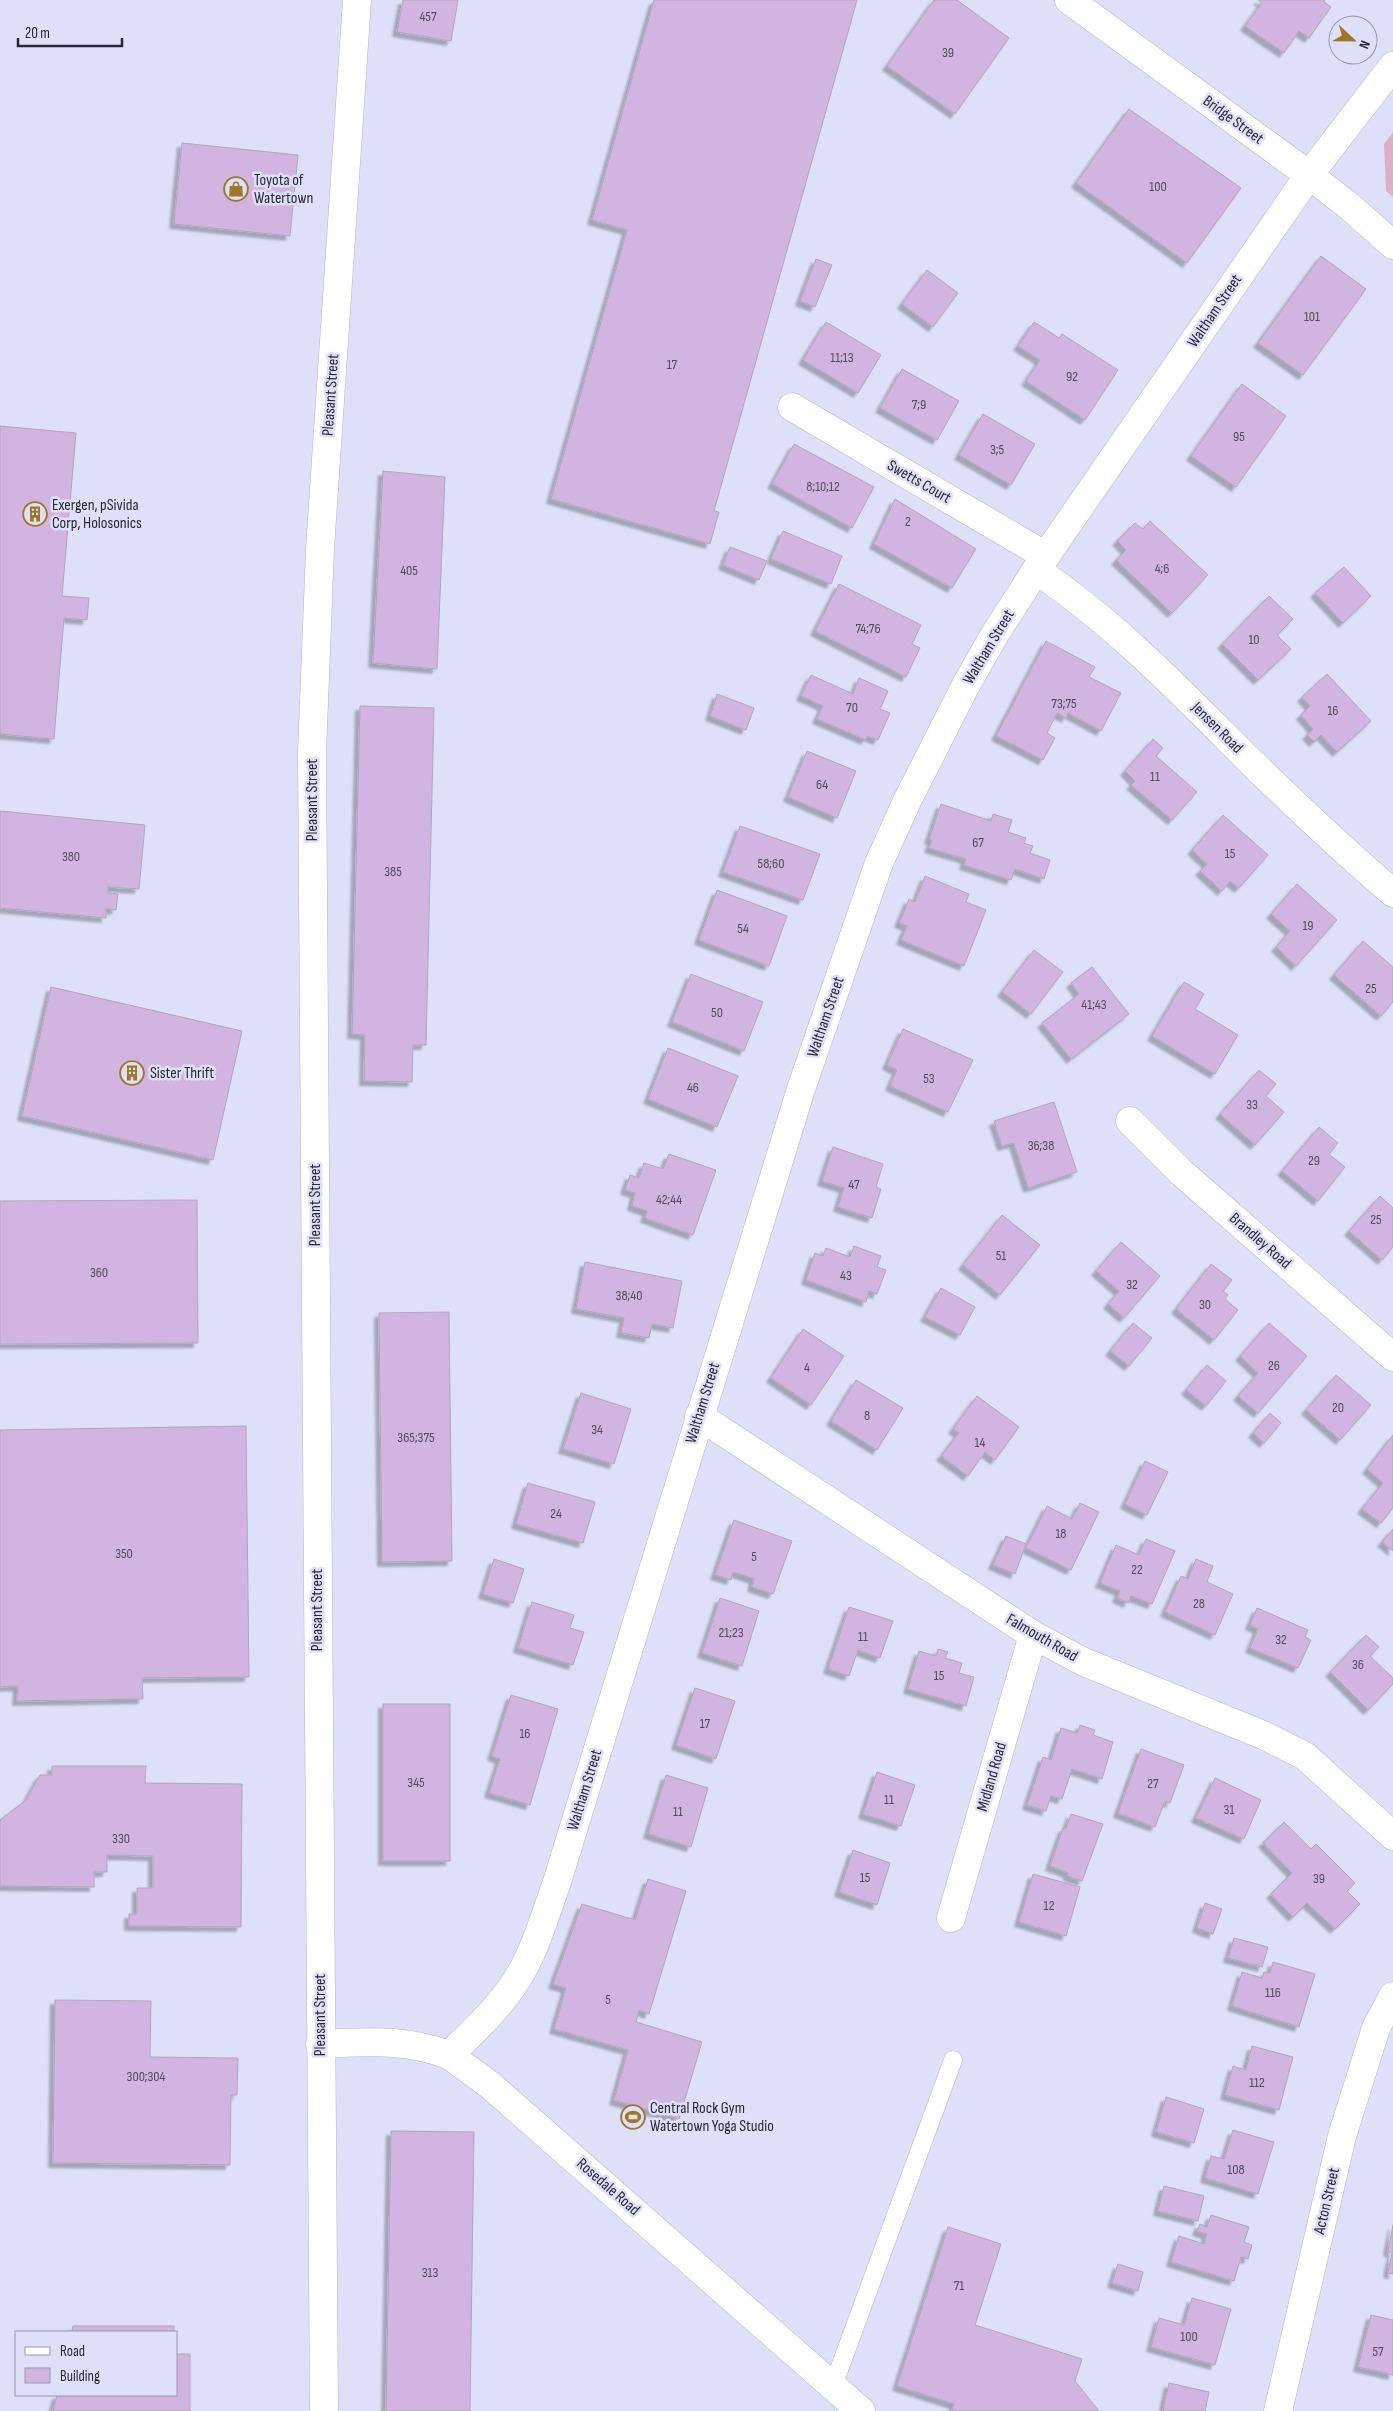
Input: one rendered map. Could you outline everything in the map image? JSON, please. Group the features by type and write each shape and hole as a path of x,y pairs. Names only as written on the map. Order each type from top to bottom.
{"street":[{"name":"Pleasant Street","path":"324,2411 325,2286 320,2044 312,753 320,549 357,0"},
{"name":"Bridge Street","path":"1069,0 1310,175 1393,245"},
{"name":"Waltham Street","path":"449,2055 487,2018 516,1981 537,1938 557,1882 801,1089 879,863 908,799 966,685 995,634 1041,563 1310,175 1393,66"},
{"name":"Swetts Court","path":"792,407 1041,563"},
{"name":"Jensen Road","path":"1041,563 1178,688 1308,817 1393,893"},
{"name":"Brandley Road","path":"1130,1121 1182,1173 1393,1357"},
{"name":"Falmouth Road","path":"699,1416 1033,1635 1084,1662 1263,1734 1305,1756 1393,1836"},
{"name":"Midland Road","path":"951,1918 1033,1635"},
{"name":"Acton Street","path":"1278,2411 1342,2136 1384,2030 1393,1996"},
{"name":"Rosedale Road","path":"320,2044 395,2041 425,2046 449,2055 490,2085 862,2411"}],"lane":[{"path":"834,2386 953,2060"}],"shaded area":[{"path":"1393,132 1393,197 1386,191 1384,144"}],"building":[{"path":"403,0 458,0 451,41 397,32"},
{"path":"654,0 857,0 714,511 719,512 710,544 551,499 627,230 592,220"},
{"path":"934,0 957,0 1009,38 955,114 887,66"},
{"path":"1258,0 1325,0 1324,2 1331,7 1309,38 1299,31 1284,53 1245,26 1262,3"},
{"path":"1129,109 1241,188 1187,263 1076,183"},
{"name":"Toyota of Watertown","path":"182,143 298,155 290,236 174,224"},
{"path":"1321,256 1366,289 1303,375 1258,343"},
{"path":"816,259 832,265 815,307 800,301"},
{"path":"927,270 958,293 933,327 902,304"},
{"path":"826,322 881,355 858,393 803,360"},
{"path":"1034,322 1059,338 1062,334 1118,370 1085,420 1026,381 1040,360 1018,346"},
{"path":"902,369 959,401 937,440 880,408"},
{"path":"1242,384 1286,416 1236,487 1191,456"},
{"path":"983,414 1035,444 1011,485 959,455"},
{"name":"Exergen, pSivida Corp, Holosonics","path":"0,426 76,433 62,596 89,598 87,620 64,618 54,739 0,734"},
{"path":"794,444 874,487 852,528 772,484"},
{"path":"383,471 445,477 437,669 373,663"},
{"path":"895,499 976,549 952,588 874,544"},
{"path":"1150,521 1208,575 1172,613 1116,560 1126,550 1117,541 1135,523 1143,529"},
{"path":"783,531 842,556 831,584 771,559"},
{"path":"730,547 767,561 759,580 723,565"},
{"path":"1344,567 1371,596 1343,623 1315,593"},
{"path":"839,584 921,625 912,644 920,648 906,677 815,631"},
{"path":"1269,596 1293,619 1277,635 1291,649 1258,680 1222,644"},
{"path":"1046,641 1095,667 1089,677 1121,693 1101,731 1068,713 1066,718 1057,713 1047,733 1055,738 1043,760 996,736"},
{"path":"1327,674 1371,721 1337,752 1321,735 1314,742 1307,735 1313,729 1301,715 1310,706 1302,697"},
{"path":"811,675 853,694 859,678 888,691 880,709 890,713 878,740 867,736 866,740 817,719 823,706 801,696"},
{"path":"717,694 754,708 746,730 710,716"},
{"path":"360,706 434,708 426,1045 413,1045 412,1082 364,1081 365,1035 352,1034"},
{"path":"1153,739 1163,748 1156,756 1197,792 1172,820 1131,785 1135,781 1125,771"},
{"path":"807,751 856,771 837,818 788,797"},
{"path":"941,804 991,821 993,814 1012,820 1008,832 1026,838 1024,843 1033,846 1030,853 1050,860 1044,879 1015,869 1011,880 964,865 966,859 929,848 932,841 929,839"},
{"path":"0,811 145,825 139,889 108,887 108,893 118,894 116,910 106,909 106,918 0,908"},
{"path":"1223,815 1268,855 1239,888 1230,881 1222,891 1200,871 1207,864 1192,850"},
{"path":"740,826 820,854 803,900 723,872"},
{"path":"925,876 969,894 966,902 986,910 964,966 901,940 907,926 899,923 909,899 915,902"},
{"path":"1297,884 1337,920 1296,966 1276,947 1290,931 1271,914"},
{"path":"717,890 787,916 769,966 699,940"},
{"path":"1363,941 1393,967 1393,1002 1381,1016 1334,975"},
{"path":"1034,950 1063,972 1031,1014 1002,992"},
{"path":"1092,967 1129,1014 1071,1059 1042,1023 1079,994 1071,983"},
{"path":"691,974 763,1002 744,1051 672,1022"},
{"path":"1184,982 1204,994 1195,1009 1238,1035 1215,1074 1152,1036"},
{"name":"Sister Thrift","path":"51,987 242,1031 213,1160 22,1116"},
{"path":"903,1029 973,1060 948,1112 890,1086 897,1070 887,1065"},
{"path":"668,1048 738,1076 717,1127 648,1099"},
{"path":"1259,1070 1276,1084 1266,1096 1284,1112 1255,1145 1220,1114"},
{"path":"1054,1102 1077,1172 1028,1188 1014,1143 1002,1146 994,1121"},
{"path":"1319,1127 1338,1143 1329,1154 1345,1167 1318,1201 1282,1171"},
{"path":"833,1147 883,1164 876,1187 881,1189 872,1218 838,1207 844,1188 822,1181"},
{"path":"669,1154 716,1170 693,1235 645,1218 647,1211 632,1206 635,1193 625,1190 630,1175 639,1178 644,1163 663,1169"},
{"path":"1380,1196 1393,1208 1393,1247 1382,1260 1349,1231"},
{"path":"197,1200 198,1343 0,1344 0,1201"},
{"path":"1002,1215 1040,1245 1000,1295 963,1265"},
{"path":"1121,1242 1160,1276 1124,1318 1108,1304 1119,1291 1096,1271"},
{"path":"854,1246 881,1256 877,1267 886,1270 877,1294 869,1291 866,1302 806,1280 815,1253 823,1256 826,1248 850,1257"},
{"path":"585,1262 682,1281 673,1328 652,1324 649,1338 621,1333 624,1318 576,1309"},
{"path":"1211,1264 1232,1280 1223,1291 1228,1295 1225,1299 1238,1310 1214,1340 1176,1309"},
{"path":"941,1288 975,1307 960,1335 925,1317"},
{"path":"449,1312 452,1561 382,1562 379,1313"},
{"path":"1133,1323 1152,1338 1129,1366 1110,1351"},
{"path":"1269,1323 1307,1356 1258,1413 1238,1396 1258,1373 1240,1356"},
{"path":"803,1329 844,1356 811,1405 771,1378"},
{"path":"1207,1365 1226,1381 1206,1406 1186,1390"},
{"path":"1336,1375 1371,1405 1340,1440 1306,1410"},
{"path":"856,1380 903,1408 877,1450 831,1421"},
{"path":"581,1393 631,1409 614,1464 563,1449"},
{"path":"977,1396 1019,1427 995,1460 985,1452 968,1476 941,1456 959,1433 953,1429"},
{"path":"1270,1413 1281,1423 1264,1443 1253,1433"},
{"path":"246,1426 249,1677 142,1678 143,1699 17,1701 18,1686 0,1687 0,1430"},
{"path":"1393,1435 1393,1508 1381,1523 1362,1509 1383,1483 1367,1469"},
{"path":"1145,1461 1168,1472 1147,1515 1125,1504"},
{"path":"528,1483 595,1502 583,1543 516,1524"},
{"path":"1080,1503 1099,1512 1071,1570 1026,1548 1047,1506 1072,1519"},
{"path":"734,1520 792,1541 773,1594 752,1587 754,1579 733,1572 731,1580 715,1575"},
{"path":"1393,1529 1393,1551 1382,1542"},
{"path":"1006,1536 1026,1544 1015,1574 993,1565"},
{"path":"1146,1539 1175,1551 1152,1604 1131,1596 1128,1603 1117,1598 1120,1591 1100,1583 1116,1545 1139,1555"},
{"path":"494,1559 524,1569 513,1603 483,1594"},
{"path":"1196,1559 1213,1566 1207,1582 1233,1594 1215,1635 1165,1612 1181,1576 1188,1579"},
{"path":"720,1598 759,1611 742,1666 702,1653"},
{"path":"532,1602 574,1615 570,1628 584,1632 573,1665 518,1648"},
{"path":"849,1607 893,1621 880,1658 858,1650 849,1676 828,1669"},
{"path":"1257,1608 1308,1630 1305,1637 1311,1640 1298,1668 1250,1648 1258,1629 1250,1625"},
{"path":"1366,1635 1379,1647 1370,1656 1393,1678 1393,1684 1368,1710 1330,1672"},
{"path":"938,1649 948,1652 945,1658 962,1663 959,1673 974,1677 966,1706 908,1689 919,1651 936,1656"},
{"path":"695,1688 735,1701 716,1759 676,1745"},
{"path":"511,1695 558,1709 530,1805 489,1793 500,1759 492,1756"},
{"path":"383,1704 450,1704 450,1861 383,1861"},
{"path":"1080,1725 1095,1730 1093,1735 1113,1742 1102,1779 1072,1769 1062,1799 1051,1796 1046,1811 1027,1805 1043,1757 1051,1760 1061,1728 1077,1733"},
{"path":"1141,1749 1184,1765 1170,1803 1165,1801 1155,1827 1118,1813"},
{"path":"52,1766 146,1766 145,1783 242,1784 241,1927 129,1926 129,1914 137,1914 137,1888 153,1888 153,1856 107,1855 107,1872 94,1872 94,1887 0,1886 0,1820 26,1800 40,1775 52,1775"},
{"path":"877,1772 915,1785 901,1826 863,1814"},
{"path":"666,1775 708,1788 691,1847 648,1834"},
{"path":"1215,1778 1261,1800 1244,1839 1196,1818"},
{"path":"1071,1814 1103,1824 1082,1881 1050,1866 1063,1828 1066,1828"},
{"path":"1284,1822 1311,1849 1316,1844 1355,1883 1347,1891 1360,1904 1335,1929 1307,1903 1293,1917 1271,1894 1292,1873 1263,1843"},
{"path":"853,1850 890,1863 877,1905 839,1892"},
{"path":"1033,1874 1080,1887 1066,1936 1019,1922"},
{"path":"648,1879 686,1891 649,2014 639,2010 636,2022 702,2042 679,2119 614,2100 628,2050 554,2029 566,1988 553,1984 582,1904 635,1920"},
{"path":"1205,1903 1222,1909 1213,1934 1197,1928"},
{"path":"1234,1938 1268,1947 1262,1967 1228,1958"},
{"path":"1273,1962 1315,1974 1299,2027 1232,2006 1242,1972 1262,1978 1264,1972 1270,1973"},
{"path":"55,2000 151,2001 150,2057 238,2058 237,2095 231,2095 230,2165 53,2163"},
{"path":"1252,2046 1293,2057 1279,2110 1225,2095 1233,2066 1246,2070"},
{"path":"1166,2097 1204,2109 1194,2143 1156,2132"},
{"path":"1233,2130 1274,2142 1258,2194 1205,2178 1211,2156 1224,2159"},
{"path":"391,2131 474,2132 470,2411 386,2411"},
{"path":"1164,2186 1204,2196 1198,2221 1158,2211"},
{"path":"1211,2215 1249,2227 1244,2242 1252,2245 1248,2259 1241,2257 1234,2281 1171,2262 1179,2236 1204,2244 1207,2234 1197,2231 1200,2224 1207,2227"},
{"path":"1393,2225 1393,2274 1388,2273 1392,2253 1388,2251"},
{"path":"948,2227 1001,2244 975,2325 1082,2359 1075,2381 1099,2411 952,2411 954,2404 897,2386"},
{"path":"1118,2264 1143,2272 1138,2291 1112,2283"},
{"path":"1192,2298 1231,2309 1215,2365 1151,2347 1159,2318 1184,2325"},
{"path":"1371,2315 1393,2320 1393,2375 1358,2367"},
{"path":"73,2326 174,2326 174,2331 72,2331"},
{"path":"178,2354 190,2354 190,2411 53,2411 57,2396 178,2396"},
{"path":"1169,2383 1209,2392 1205,2411 1163,2411"}],"place":[{"name":"Toyota of Watertown","path":"236,189"},
{"name":"Exergen, pSivida Corp, Holosonics","path":"35,514"},
{"name":"Sister Thrift","path":"132,1073"},
{"name":"Central Rock Gym Watertown Yoga Studio","path":"633,2117"}]}
